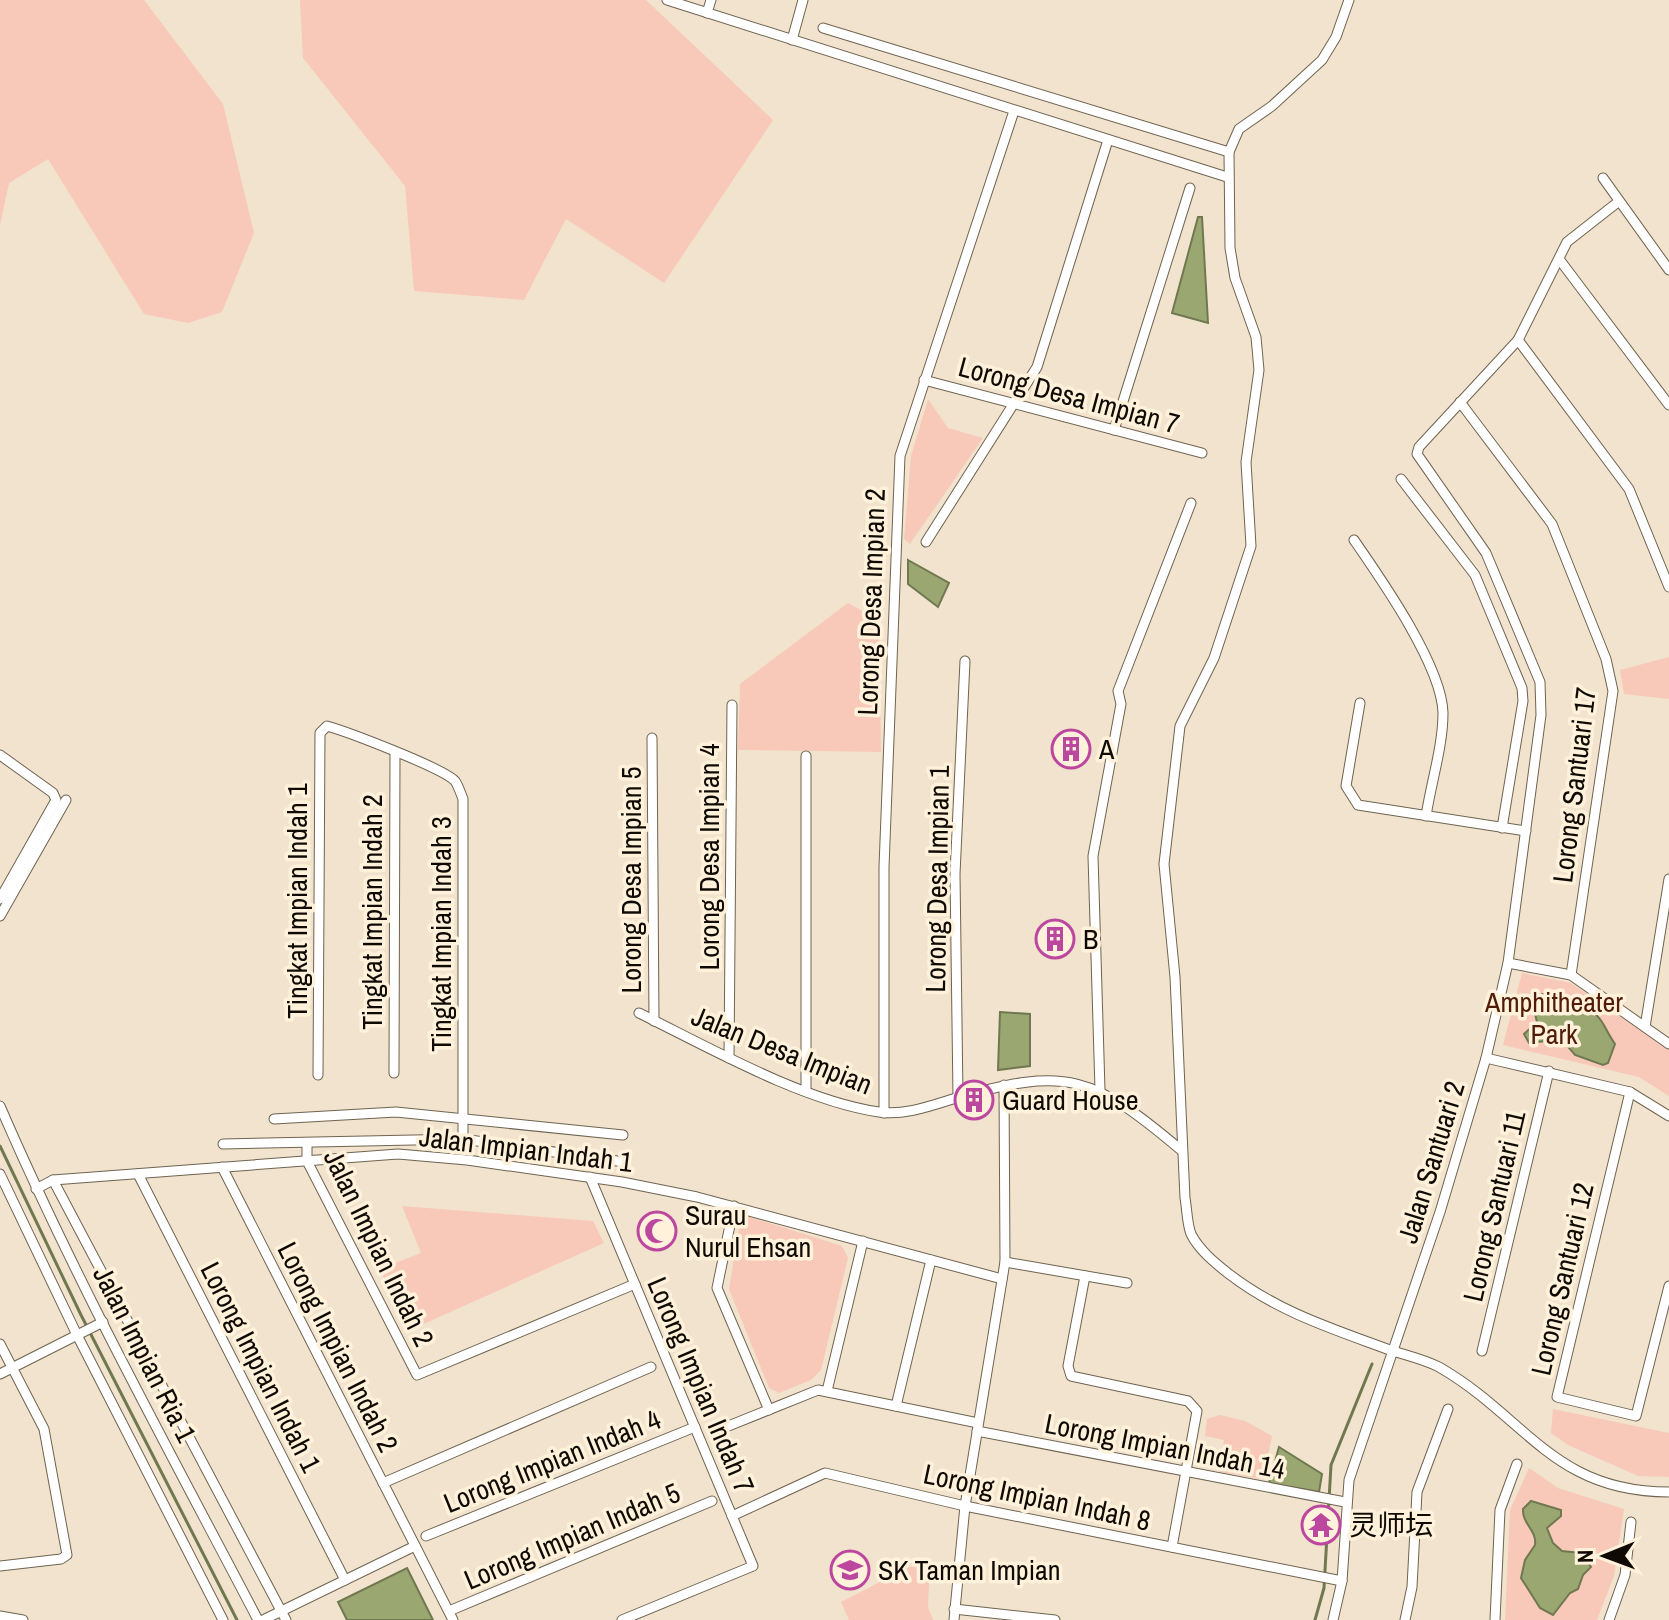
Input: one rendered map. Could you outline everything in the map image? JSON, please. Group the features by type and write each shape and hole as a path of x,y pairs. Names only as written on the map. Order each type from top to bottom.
{"street":[{"path":"667,0 1227,177"},
{"path":"707,13 711,0"},
{"path":"792,40 803,0"},
{"path":"1349,0 1336,37 1322,60 1272,106 1239,129 1229,152 1230,248 1235,278 1256,337 1259,370 1246,462 1251,546 1214,658 1180,726 1164,864 1175,977 1181,1150 1191,1234 1212,1261 1259,1297 1288,1313 1436,1366 1458,1380 1549,1456 1591,1479 1635,1490 1669,1492"},
{"path":"823,28 1229,152"},
{"name":"Lorong Desa Impian 2","path":"884,1113 884,867 900,456 1014,111"},
{"path":"926,542 1037,367 1108,140"},
{"path":"1603,178 1669,270"},
{"path":"1114,430 1190,188"},
{"path":"1460,402 1518,340 1567,242 1618,202"},
{"path":"1559,259 1669,405"},
{"path":"1518,340 1629,489 1669,587"},
{"name":"Lorong Desa Impian 7","path":"924,380 1202,453"},
{"name":"Jalan Santuari 2","path":"1333,1620 1342,1502 1395,1352 1486,1058 1508,963 1541,715 1540,682 1486,553 1417,454 1419,447 1460,402"},
{"name":"Lorong Santuari 17","path":"1460,402 1552,524 1606,659 1613,691 1571,975"},
{"path":"1401,479 1475,575 1522,688 1523,701 1502,828"},
{"path":"1181,1150 1100,1090 1093,856 1121,704 1118,691 1191,503"},
{"path":"1354,540 1402,611 1438,689 1443,714 1426,816"},
{"name":"Lorong Desa Impian 1","path":"958,1097 955,874 965,661"},
{"path":"1360,703 1346,786 1358,805 1526,831"},
{"name":"Lorong Desa Impian 4","path":"729,1058 732,705"},
{"name":"Tingkat Impian Indah 3","path":"322,729 327,726 358,735 455,781 463,799 463,1139"},
{"name":"Tingkat Impian Indah 1","path":"318,1075 322,729"},
{"name":"Lorong Desa Impian 5","path":"652,738 654,1021"},
{"name":"Tingkat Impian Indah 2","path":"394,1073 395,752"},
{"path":"0,755 53,793 56,800 1,907"},
{"path":"806,756 806,1090"},
{"path":"1,907 66,800"},
{"path":"1645,1027 1669,879"},
{"path":"1508,963 1571,975 1669,1044"},
{"name":"Jalan Desa Impian","path":"639,1013 729,1058 806,1090 884,1113 1004,1085 1049,1078 1100,1090"},
{"path":"1486,1058 1630,1092 1669,1116"},
{"name":"Lorong Santuari 11","path":"1482,1351 1549,1071"},
{"path":"954,1620 965,1506 1005,1262 1004,1085"},
{"name":"Lorong Santuari 12","path":"1630,1092 1557,1397 1636,1416 1669,1286"},
{"name":"Jalan Impian Ria 1","path":"0,1106 98,1325 261,1620"},
{"name":"Jalan Impian Indah 1","path":"274,1119 396,1112 623,1135"},
{"name":"Jalan Impian Indah 1","path":"223,1144 463,1139 624,1162"},
{"name":"Jalan Impian Indah 2","path":"307,1143 307,1161 417,1375 635,1284"},
{"name":"Jalan Impian Indah 1","path":"36,1189 53,1180 398,1154 590,1177 734,1206 1002,1279"},
{"name":"Lorong Impian Indah 2","path":"222,1167 451,1616"},
{"path":"0,1174 223,1620"},
{"name":"Lorong Impian Indah 1","path":"138,1174 345,1580"},
{"name":"Lorong Impian Indah 7","path":"590,1177 753,1566 651,1608"},
{"name":"Jalan Impian Ria 1","path":"53,1180 284,1616"},
{"path":"734,1206 717,1288 769,1410"},
{"path":"716,1431 818,1390 827,1391 863,1241"},
{"path":"896,1406 931,1260"},
{"path":"1005,1262 1127,1283"},
{"path":"1085,1276 1068,1366 1071,1376 1188,1401 1197,1411 1172,1547"},
{"path":"0,1374 98,1325"},
{"path":"0,1344 44,1429 67,1555 61,1559 0,1566"},
{"path":"383,1483 651,1367"},
{"name":"Lorong Impian Indah 14","path":"827,1391 1186,1474 1342,1502"},
{"path":"1405,1620 1412,1587 1417,1492 1448,1409"},
{"name":"Lorong Impian Indah 4","path":"426,1536 695,1427"},
{"path":"1495,1620 1500,1510 1517,1464"},
{"name":"Lorong Impian Indah 8","path":"732,1516 825,1473 965,1506 1338,1580"},
{"name":"Lorong Impian Indah 5","path":"451,1616 712,1501"},
{"path":"1609,1620 1625,1575 1631,1522"},
{"path":"261,1620 284,1616 345,1580 415,1546"},
{"path":"622,1620 651,1608 656,1620"},
{"path":"954,1609 1055,1620"},
{"path":"0,1616 23,1620"}],"green space":[{"path":"0,0 144,0 223,104 254,233 222,312 188,323 144,314 48,159 9,183 0,225"},
{"path":"300,0 646,0 773,120 664,283 566,219 524,300 414,291 405,186 303,58"},
{"path":"928,399 948,428 983,438 910,544 904,539 911,456"},
{"path":"848,603 879,620 881,752 738,750 740,684"},
{"path":"1669,657 1669,699 1624,694 1620,670"},
{"name":"Amphitheater Park","path":"1522,973 1571,983 1669,1050 1669,1096 1639,1077 1503,1045"},
{"path":"402,1206 593,1221 604,1243 408,1331 380,1269 421,1253"},
{"path":"747,1216 842,1246 848,1258 821,1370 811,1380 779,1393 769,1388 729,1289 740,1221"},
{"path":"1553,1409 1669,1433 1669,1477 1638,1476 1568,1445 1551,1433"},
{"path":"1220,1415 1245,1421 1272,1436 1263,1479 1219,1472 1224,1440 1205,1436 1207,1419"},
{"path":"1529,1468 1558,1488 1624,1509 1614,1576 1597,1620 1505,1620 1510,1510"},
{"path":"930,1565 928,1607 933,1620 849,1620 841,1602 909,1567"}],"shaded area":[{"path":"1198,217 1202,217 1208,323 1172,313"},
{"path":"908,560 949,583 938,607 908,584"},
{"path":"1542,994 1553,995 1568,1009 1588,1010 1599,1017 1615,1044 1608,1063 1603,1065 1575,1055 1565,1043 1555,1040 1529,1043 1524,1034 1537,1022 1533,1006"},
{"path":"1000,1012 1030,1014 1030,1066 998,1070"},
{"path":"1279,1447 1322,1474 1319,1492 1269,1483"},
{"path":"1531,1501 1561,1510 1561,1516 1547,1528 1553,1543 1562,1551 1581,1553 1591,1567 1583,1575 1578,1589 1570,1593 1553,1615 1540,1608 1521,1578 1525,1560 1535,1545 1534,1535 1523,1514 1523,1509"},
{"path":"407,1568 433,1620 347,1620 338,1602"}],"waterway":[{"path":"0,1146 81,1315 237,1620"},
{"path":"1315,1620 1324,1588 1331,1465 1372,1364"}],"place":[{"name":"A","path":"1071,749"},
{"name":"B","path":"1055,939"},
{"name":"Guard House","path":"974,1100"},
{"name":"Surau Nurul Ehsan","path":"657,1231"},
{"name":"灵师坛","path":"1321,1525"},
{"name":"SK Taman Impian","path":"850,1570"}]}
